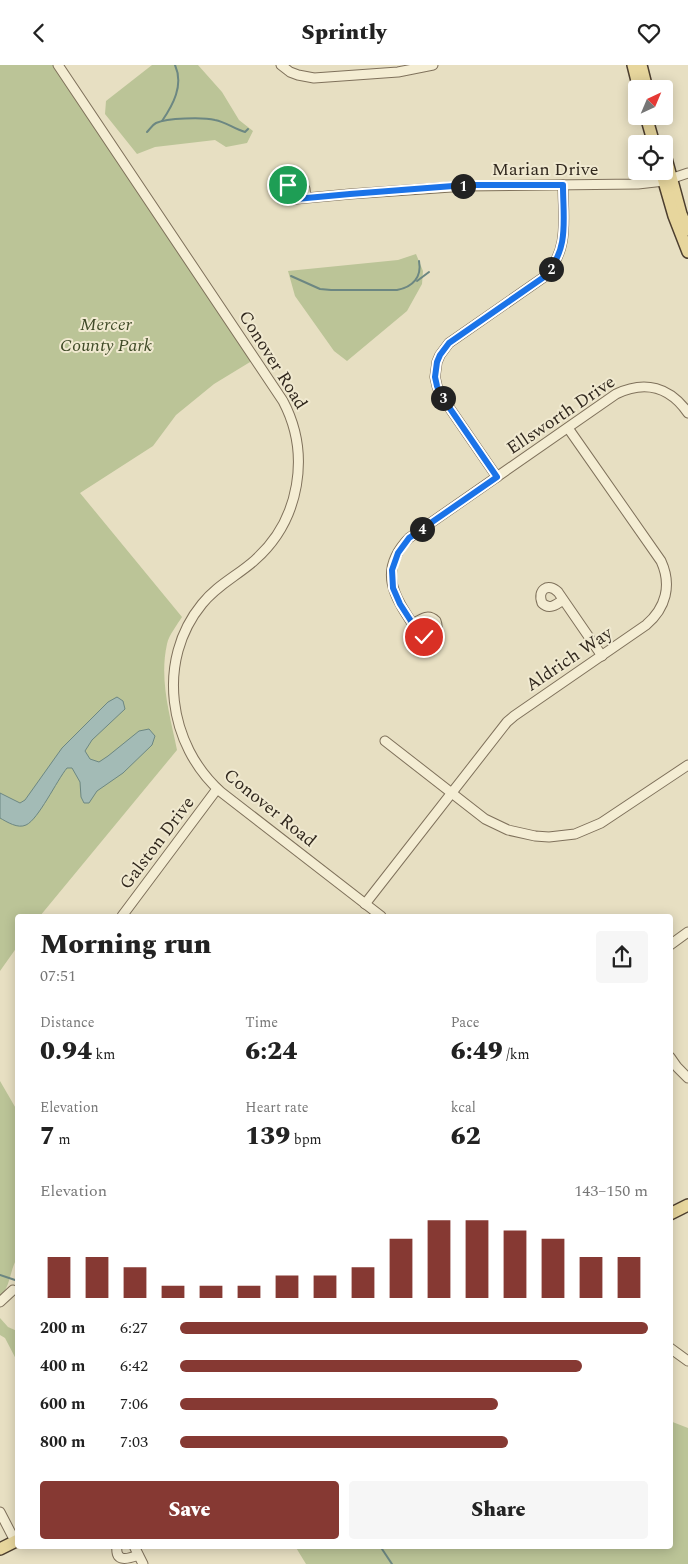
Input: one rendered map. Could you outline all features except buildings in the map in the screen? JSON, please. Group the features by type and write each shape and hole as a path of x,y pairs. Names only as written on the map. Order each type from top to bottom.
{"main road":[{"path":"633,65 637,80"},
{"path":"641,65 645,80"},
{"path":"666,180 688,230"},
{"path":"666,180 674,216 688,251"},
{"path":"673,1212 688,1205"},
{"path":"0,1549 15,1541"}],"street":[{"name":"Conover Road","path":"58,65 283,401 297,437 299,462 295,490 292,503 281,528 255,560 220,585 201,605 186,630 176,658 173,688 179,728 189,753 217,789 378,914"},
{"path":"281,65 290,72 314,78 398,72 433,65"},
{"name":"Marian Drive","path":"673,176 688,173"},
{"name":"Marian Drive","path":"306,198 466,185 628,185 651,180"},
{"path":"497,477 440,394 435,377 437,362 449,343 544,277 556,262 562,246 563,185"},
{"name":"Ellsworth Drive","path":"413,624 400,604 393,588 392,570 398,553 409,538 616,395 634,387 661,390 676,399 688,413"},
{"name":"Aldrich Way","path":"365,904 507,722 654,619 664,603 666,577 661,561 568,428"},
{"path":"563,600 602,656"},
{"path":"385,741 485,819 508,830 535,837 563,836 589,829 688,765"},
{"name":"Galston Drive","path":"123,914 217,789"},
{"path":"673,943 688,933"},
{"path":"673,1062 688,1077"},
{"path":"0,1302 13,1290"},
{"path":"673,1351 688,1361"},
{"path":"0,1512 15,1538"},
{"path":"118,1549 117,1553 121,1558 127,1559 136,1551 143,1564"}],"green space":[{"name":"Mercer County Park","path":"0,65 55,65 255,359 214,384 176,415 153,446 80,493 182,617 168,641 164,671 166,697 177,750 42,914 15,914 15,950 0,971"},
{"path":"152,65 198,65 222,92 239,120 253,131 247,143 226,147 215,140 155,147 137,154 105,114 106,101"},
{"path":"416,254 423,271 422,284 407,311 347,361 334,351 295,296 288,271 398,260"},
{"path":"0,1081 15,1107 15,1263 6,1289 0,1297"},
{"path":"0,1318 8,1327 15,1330 15,1357 5,1338 0,1335"},
{"path":"673,1422 688,1428 688,1564 306,1564 297,1549 673,1549"}],"water":[{"path":"117,697 123,701 125,709 92,740 85,751 90,759 99,762 139,731 149,729 155,736 152,745 123,773 97,791 89,803 84,803 81,797 80,782 72,768 67,768 31,822 20,826 13,825 0,818 0,793 20,803 25,800 62,748 108,702"}],"waterway":[{"path":"162,121 173,102 178,87 175,65"},
{"path":"147,132 152,126 161,121 185,119 209,119 223,122 245,132 248,129"},
{"path":"291,276 320,289 397,290 412,284 418,276 419,261"},
{"path":"417,281 429,272"},
{"path":"0,1275 15,1280"},
{"path":"382,1549 392,1564"}],"route":[{"path":"288,185 288,195 296,199 466,185 563,185 563,238 560,254 556,262 544,277 449,343 437,362 435,377 440,394 497,477 409,538 394,561 392,579 396,596 418,632 424,637"}]}
